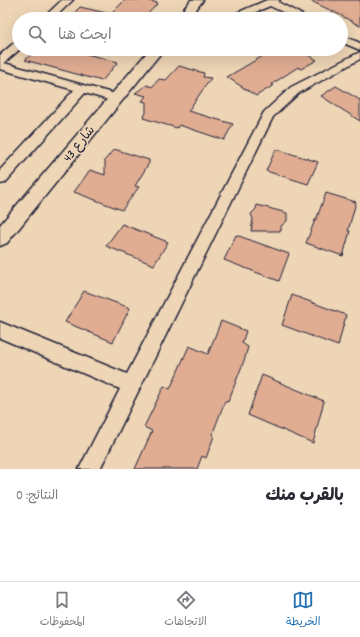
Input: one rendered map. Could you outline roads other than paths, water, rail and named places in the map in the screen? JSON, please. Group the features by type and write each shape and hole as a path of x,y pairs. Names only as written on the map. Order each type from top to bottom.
{"street":[{"path":"55,12 68,0"},
{"path":"188,12 197,0"},
{"path":"247,12 273,1 293,12"},
{"path":"348,41 360,47"},
{"path":"0,61 12,50"},
{"path":"89,469 268,115 295,90 360,54"},
{"name":"شارع 43","path":"0,238 151,56"},
{"path":"0,65 115,98"},
{"path":"0,179 82,88"},
{"path":"0,330 132,385"}]}
